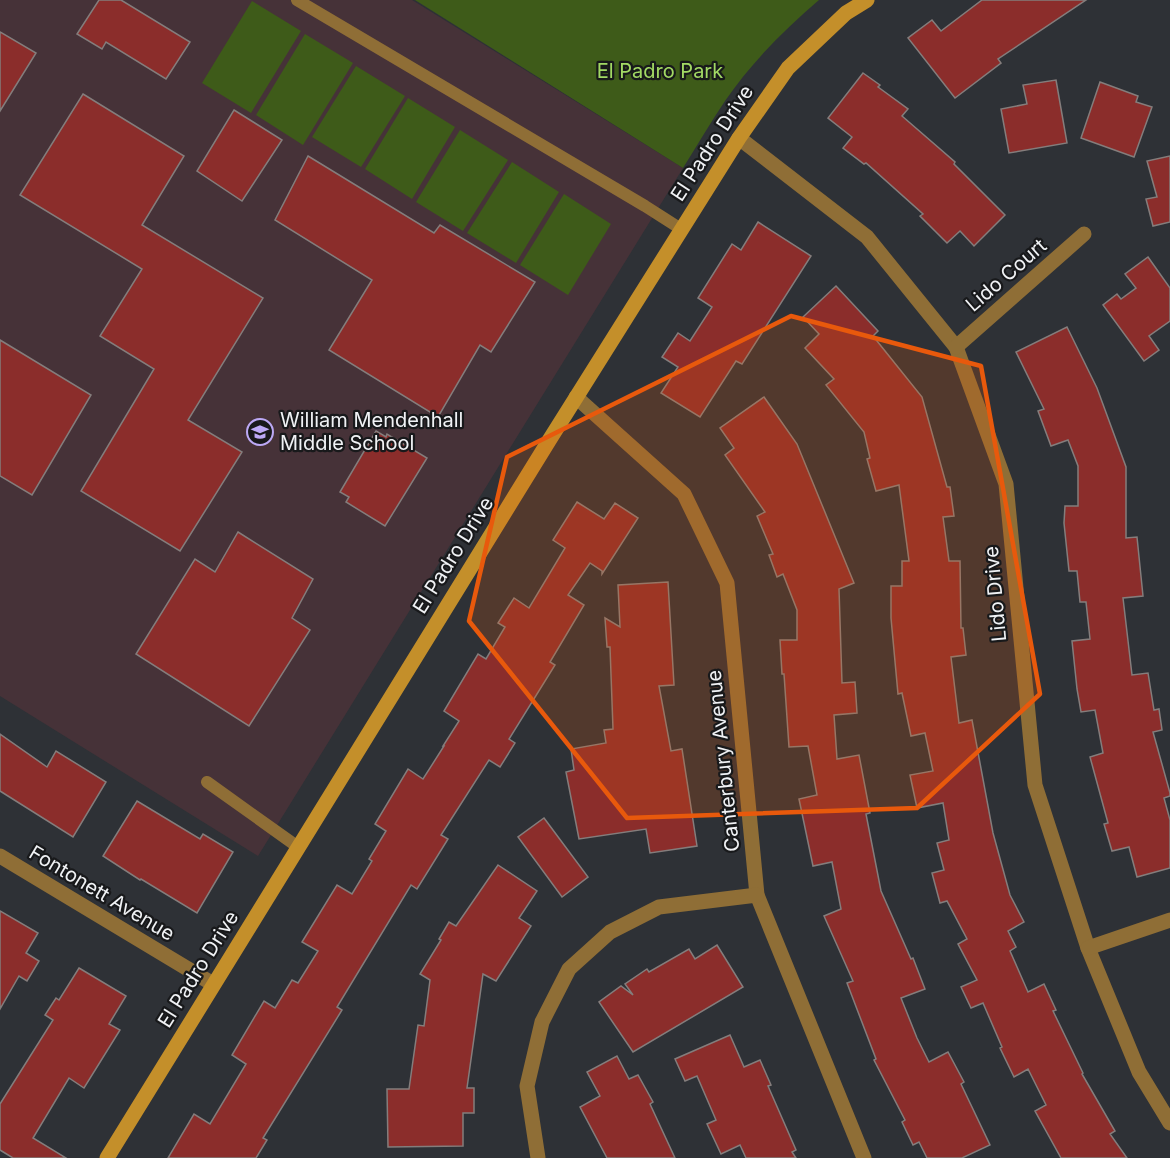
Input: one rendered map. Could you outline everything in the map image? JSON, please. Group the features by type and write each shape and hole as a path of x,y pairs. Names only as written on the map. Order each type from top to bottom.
{"street":[{"name":"El Padro Drive","path":"107,1158 576,397 739,138 788,68 846,13 867,0"},
{"name":"Lido Drive","path":"739,138 867,237 956,346 1006,484 1035,785 1088,948 1139,1072 1170,1123"},
{"name":"Lido Court","path":"956,346 1084,234"},
{"name":"Canterbury Avenue","path":"576,397 684,494 727,583 757,894 864,1158"},
{"name":"Fontonett Avenue","path":"0,856 213,984"},
{"path":"538,1158 527,1086 542,1022 569,969 610,932 659,907 757,894"},
{"path":"1088,948 1170,920"}],"lane":[{"path":"297,0 681,229"},
{"path":"207,782 298,847"}],"highlighted area":[{"path":"791,316 981,366 1040,694 917,808 627,818 469,621 507,457"}],"shaded area":[{"name":"William Mendenhall Middle School","path":"0,0 412,0 683,168 258,856 0,696"}],"green space":[{"name":"El Padro Park","path":"415,0 819,0 781,35 746,73 719,109 683,168"},
{"path":"252,1 301,31 251,113 202,83"},
{"path":"305,34 353,63 303,145 256,115"},
{"path":"356,66 405,96 361,167 312,137"},
{"path":"408,98 455,127 412,199 365,169"},
{"path":"460,130 508,160 463,231 416,202"},
{"path":"512,162 559,192 516,263 467,233"},
{"path":"564,194 611,224 568,295 520,265"}],"building":[{"path":"99,0 121,0 190,42 166,79 106,42 102,49 77,34"},
{"path":"982,0 1086,0 998,59 1001,63 955,98 908,38 932,20 941,31"},
{"path":"0,32 36,53 0,111"},
{"path":"863,73 908,109 902,116 955,162 954,164 1005,215 974,246 960,231 947,243 920,216 923,214 866,163 864,164 843,148 852,137 828,118"},
{"path":"1056,80 1067,143 1009,153 1001,109 1027,104 1023,85"},
{"path":"1100,82 1138,96 1136,102 1152,107 1134,157 1081,138"},
{"path":"83,94 184,156 142,225 263,298 188,420 242,452 180,551 81,491 154,369 100,336 142,269 20,195"},
{"path":"234,110 282,140 242,201 197,171"},
{"path":"308,156 434,233 440,225 535,282 491,352 480,345 438,417 329,350 372,280 275,220"},
{"path":"1170,156 1170,222 1153,226 1146,199 1157,197 1147,161"},
{"path":"758,222 811,256 742,364 736,361 700,417 661,393 678,367 662,357 678,333 690,341 712,307 698,298 732,244 741,250"},
{"path":"1148,257 1170,288 1170,321 1149,336 1159,350 1144,361 1103,305 1117,294 1121,299 1136,288 1125,274"},
{"path":"836,286 878,331 873,336 922,397 947,487 950,487 954,516 943,517 949,561 960,561 961,628 963,628 966,655 951,657 959,723 972,720 993,833 1010,895 1024,922 1008,931 1016,947 1010,951 1028,992 1044,984 1056,1010 1053,1011 1082,1074 1115,1131 1110,1134 1127,1158 1061,1158 1035,1111 1046,1105 1028,1069 1014,1077 983,1003 971,1008 961,987 977,980 958,944 967,939 947,901 940,903 932,873 944,870 937,843 949,840 943,803 917,808 910,775 933,771 925,733 911,736 902,693 898,694 891,618 891,586 902,586 902,561 909,561 899,485 876,491 867,459 870,458 864,432 826,385 834,379 805,348 819,334 803,317"},
{"path":"1067,327 1097,388 1126,467 1126,538 1137,537 1143,596 1123,598 1132,675 1148,673 1154,710 1159,709 1162,730 1153,732 1170,793 1170,796 1164,798 1170,820 1170,868 1137,877 1129,847 1112,851 1104,824 1108,823 1090,757 1103,753 1095,710 1081,712 1077,689 1072,641 1090,639 1086,602 1080,602 1077,571 1069,571 1064,523 1065,506 1078,506 1078,466 1068,440 1051,446 1038,411 1044,409 1016,352"},
{"path":"0,340 91,395 32,495 0,476"},
{"path":"764,397 797,444 854,583 839,589 842,683 855,682 857,713 834,715 837,759 859,755 870,813 866,814 881,891 925,989 901,998 929,1062 948,1052 964,1082 961,1084 990,1145 962,1158 927,1158 919,1142 913,1145 902,1122 905,1120 874,1060 876,1059 847,983 853,981 824,916 841,909 832,862 813,866 799,799 817,795 808,746 789,747 784,674 782,674 780,640 797,640 797,610 783,574 777,577 769,555 773,554 757,516 765,512 725,455 734,448 720,428"},
{"path":"376,431 386,437 387,434 427,458 385,526 346,502 349,497 340,492"},
{"path":"577,502 604,519 615,503 638,518 602,574 602,571 590,563 568,595 584,605 550,662 555,665 509,739 515,743 500,767 489,760 441,835 448,839 417,889 411,885 337,1007 342,1010 263,1138 267,1140 256,1158 168,1158 194,1114 210,1124 246,1064 232,1055 264,1001 275,1008 292,980 298,983 318,951 302,942 337,885 352,894 372,861 369,859 386,831 375,824 408,769 423,779 444,746 459,721 444,711 478,654 486,659 505,627 498,623 514,598 529,608 565,548 553,540"},
{"path":"238,532 313,579 292,618 310,630 249,726 136,654 195,559 215,572"},
{"path":"668,582 674,685 659,686 671,751 682,749 697,846 650,853 646,829 579,839 566,772 574,770 571,749 606,743 604,730 613,729 610,647 607,647 605,618 620,627 618,585"},
{"path":"0,734 47,767 56,751 106,782 73,837 0,791"},
{"path":"137,801 200,839 203,834 233,852 197,913 103,856"},
{"path":"544,818 588,877 562,897 518,837"},
{"path":"498,865 537,891 519,918 531,926 496,981 483,974 467,1088 474,1088 474,1113 463,1113 463,1146 388,1147 387,1089 409,1089 418,1025 424,1026 430,980 420,974 449,922 456,926"},
{"path":"0,911 38,933 26,953 39,961 27,981 19,976 0,1009"},
{"path":"717,945 743,987 633,1052 599,1002 621,986 633,995 625,984 647,969 649,972 689,949 695,959"},
{"path":"79,968 126,996 109,1024 120,1030 84,1088 69,1078 33,1138 66,1158 13,1158 0,1150 0,1104 53,1020 45,1015 56,998 59,1000"},
{"path":"730,1035 744,1067 760,1060 771,1085 768,1086 796,1150 792,1152 796,1158 746,1158 740,1145 721,1154 707,1124 716,1120 697,1076 685,1081 675,1059"},
{"path":"617,1056 629,1079 638,1075 653,1102 650,1104 675,1158 607,1158 580,1107 600,1096 587,1072"}],"place":[{"name":"William Mendenhall Middle School","path":"260,432"}]}
